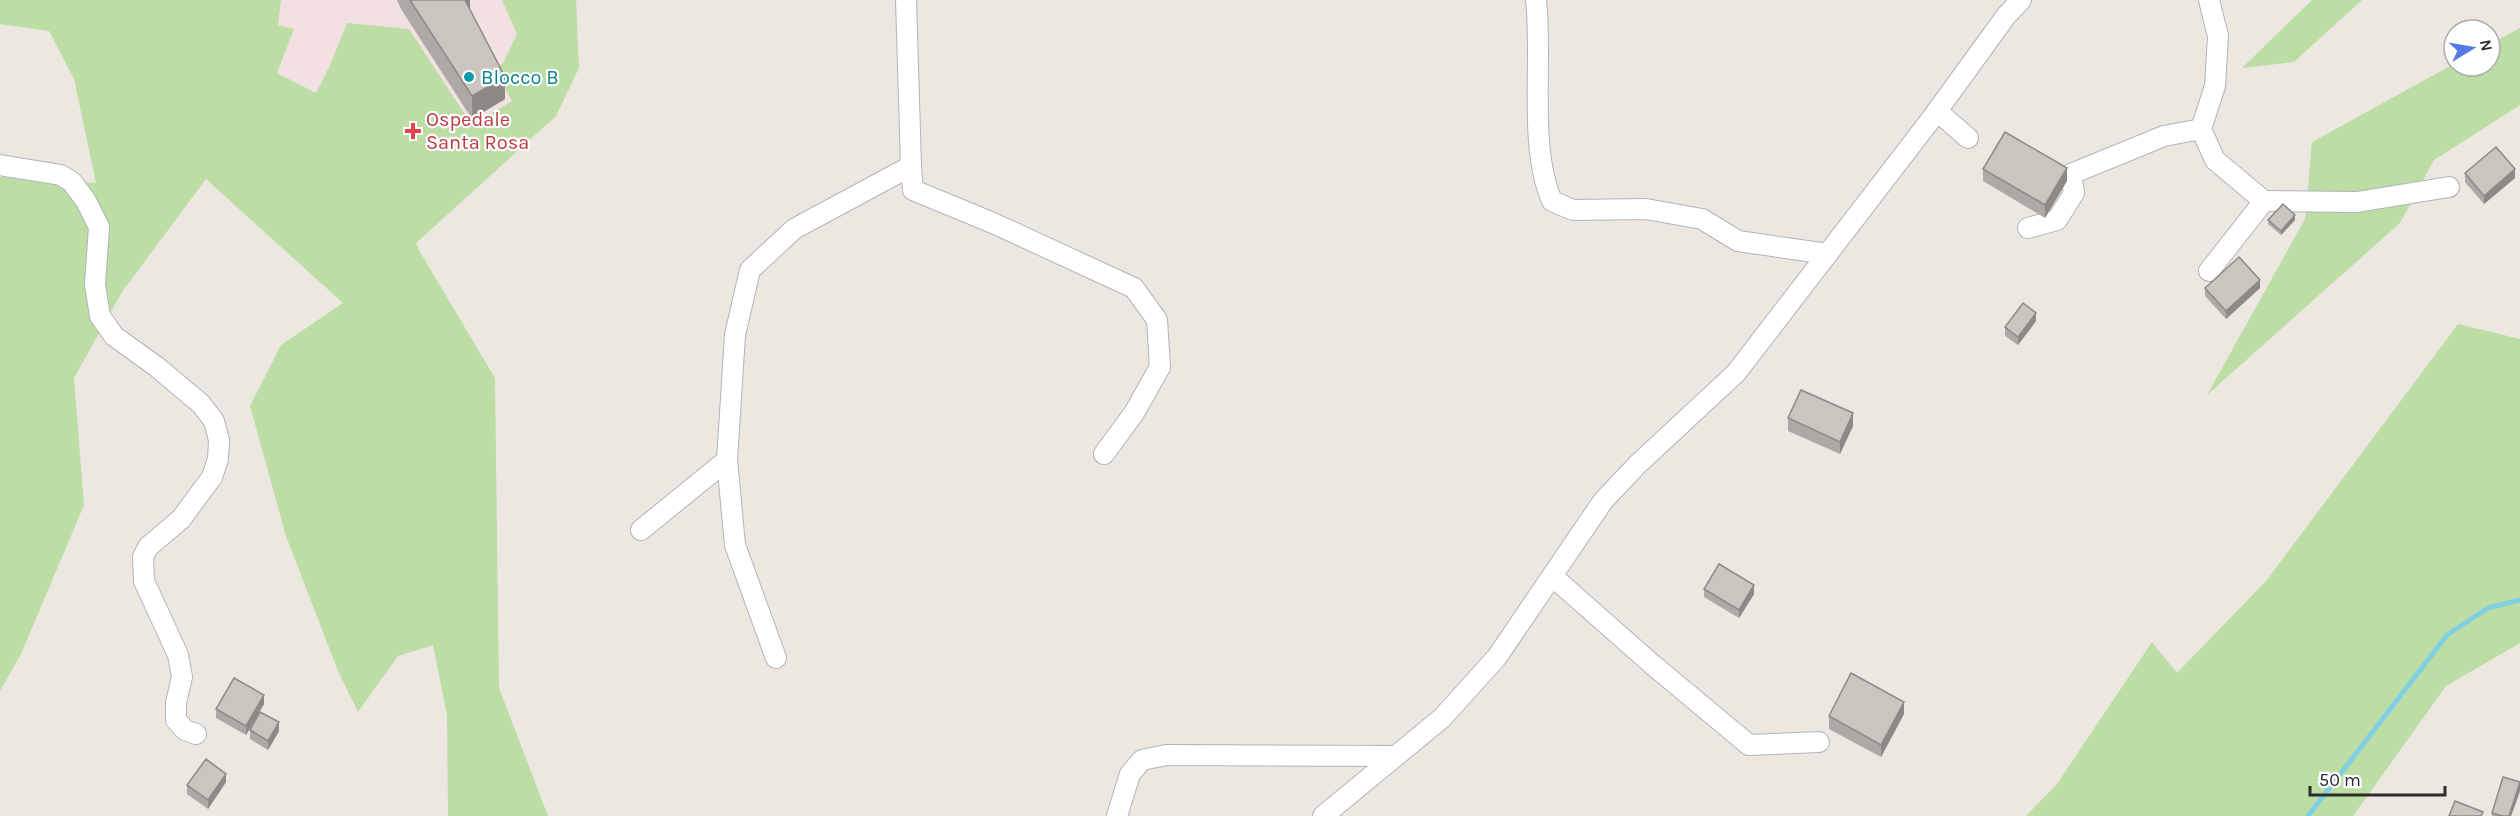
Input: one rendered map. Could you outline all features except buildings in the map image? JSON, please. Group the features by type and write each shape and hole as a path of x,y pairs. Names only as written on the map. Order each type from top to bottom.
{"street":[{"path":"906,0 913,190 993,223 1134,288 1157,320 1160,367 1134,413 1104,454"},
{"path":"1536,0 1539,23 1538,116 1545,186 1552,201 1573,210 1646,209 1702,219 1738,241 1828,254"},
{"path":"1323,816 1442,718 1497,657 1603,501 1638,464 1736,373 1937,111 2006,16 2021,0"},
{"path":"2209,0 2218,36 2217,56 2215,86 2201,129 2215,160 2264,201 2357,202 2450,187"},
{"path":"1937,111 1968,138"},
{"path":"2028,228 2057,220 2074,193 2071,174 2164,136 2201,129"},
{"path":"0,165 61,175 72,182 86,201 99,226 95,285 100,316 114,336 201,404 214,421 219,440 218,459 212,477 180,519 148,547 143,557 144,581 178,655 182,677 176,703 176,720 185,730 196,734"},
{"path":"776,658 735,545 727,460 735,335 750,270 794,229 911,166"},
{"path":"2209,271 2264,201"},
{"path":"641,530 727,460"},
{"path":"1552,576 1749,745 1820,742"},
{"path":"1117,816 1130,774 1142,760 1166,755 1395,756"}],"shaded area":[{"name":"Ospedale Santa Rosa","path":"238,0 577,0 579,68 556,116 293,146"}],"green space":[{"path":"0,0 281,0 278,25 294,29 277,73 316,93 347,23 409,29 472,125 512,101 495,68 503,63 517,34 502,0 576,0 579,68 556,116 416,243 495,378 499,688 548,816 448,816 447,715 433,645 398,656 358,712 338,671 286,536 250,406 281,345 343,303 206,179 122,292 74,378 84,505 21,654 0,691 0,177 96,183 74,79 49,31 0,24"},
{"path":"2312,0 2362,0 2294,62 2242,68"},
{"path":"2520,28 2520,105 2434,160 2400,223 2207,395 2305,219 2312,142 2442,71 2442,78 2502,78 2502,38"},
{"path":"2458,324 2520,339 2520,643 2446,686 2353,816 2026,816 2057,784 2152,642 2177,673 2267,580"}],"waterway":[{"path":"2308,816 2447,635 2488,608 2520,600"}],"place":[{"name":"Blocco B","path":"469,77"},
{"name":"Ospedale Santa Rosa","path":"413,131"}]}
